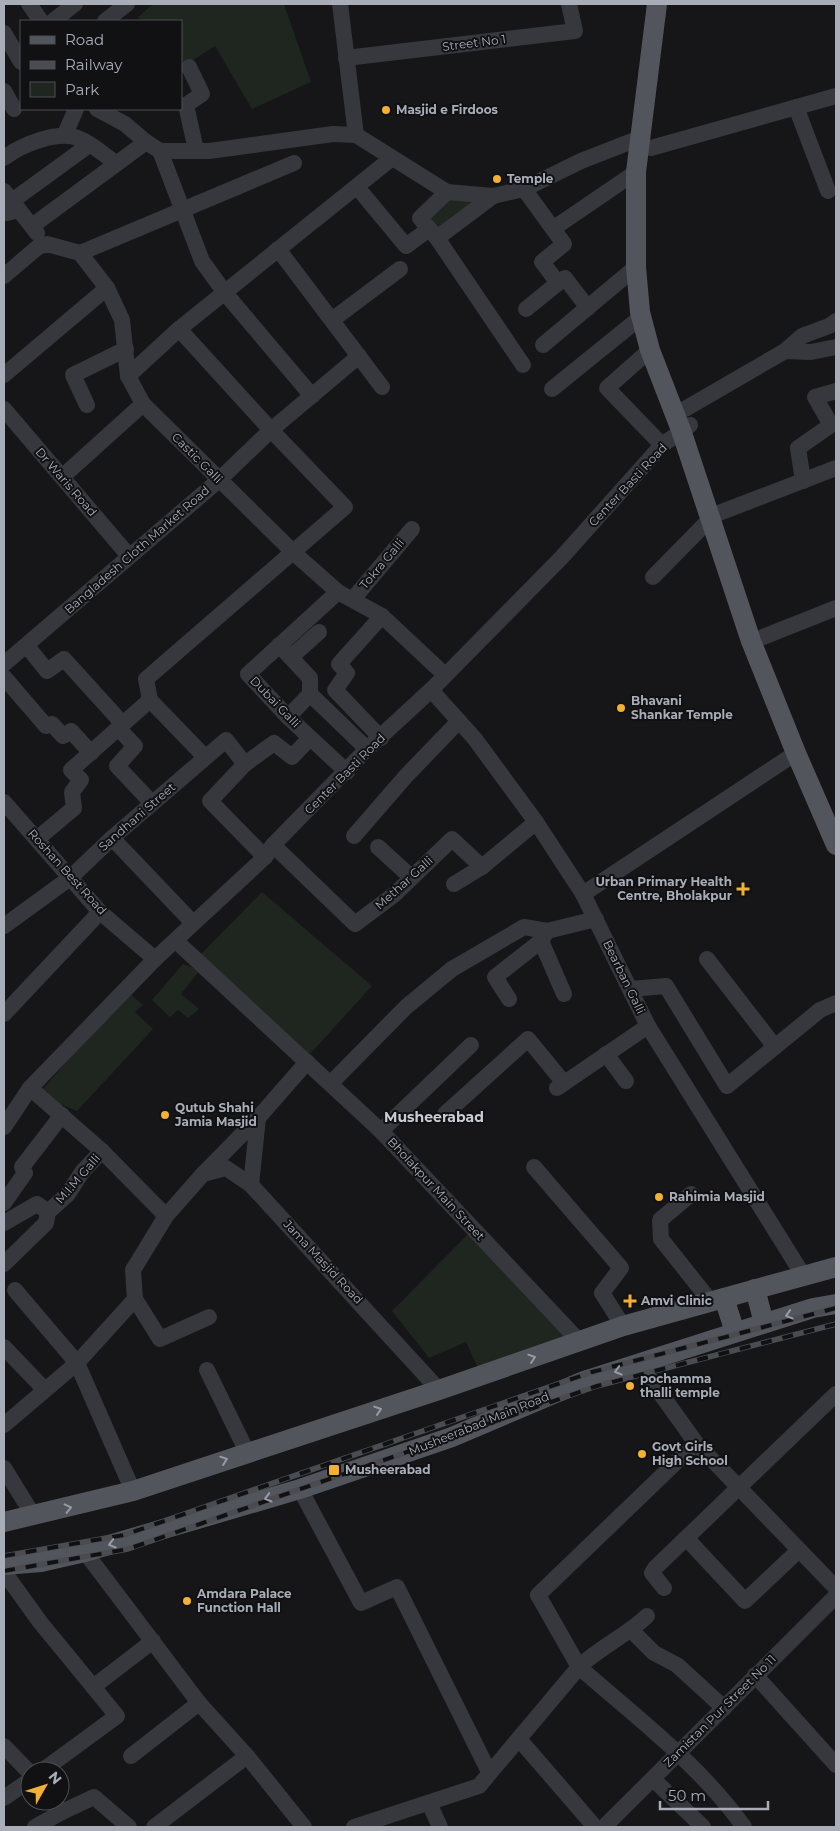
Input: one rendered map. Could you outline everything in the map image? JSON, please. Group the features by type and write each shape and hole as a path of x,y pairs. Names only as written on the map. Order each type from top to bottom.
{"main road":[{"path":"657,4 645,143 646,265 660,343 715,516 751,641 796,753 836,845"},
{"path":"670,4 659,105 636,172 636,267 642,317 650,350 685,422"},
{"path":"715,516 762,637 836,813"},
{"path":"4,1522 65,1509 133,1491 246,1452 439,1390 623,1326 836,1267"},
{"path":"755,1289 764,1323"},
{"path":"718,1300 735,1332"},
{"name":"Musheerabad Main Road","path":"4,1566 41,1562 86,1552 300,1489 452,1437 584,1381 640,1365 735,1332 813,1308 836,1304"}],"street":[{"path":"29,4 40,20"},
{"path":"54,20 75,4"},
{"path":"106,20 127,4"},
{"path":"340,4 356,135"},
{"name":"Street No 1","path":"346,58 575,31 569,4"},
{"path":"4,32 20,60"},
{"path":"189,67 202,94 186,105 196,150"},
{"path":"4,91 13,110"},
{"path":"99,110 125,124 160,151 219,150 333,134 356,135 447,192 493,196 524,189 581,161 645,143 836,96"},
{"path":"796,107 828,191"},
{"path":"65,134 76,110"},
{"path":"4,158 18,148 65,134 81,139 116,163"},
{"path":"32,226 146,142"},
{"path":"47,244 10,203 89,145"},
{"path":"160,151 202,261 225,293 312,396"},
{"path":"128,376 179,329 392,158"},
{"path":"4,276 38,247 47,244 80,253 294,163"},
{"path":"554,228 636,172"},
{"path":"357,187 406,246 433,234 493,196"},
{"path":"524,189 564,244 542,262 558,283"},
{"path":"447,192 420,218 523,365"},
{"path":"278,249 382,387"},
{"name":"Castic Galli","path":"80,253 107,288 122,320 128,376 143,404 294,553 338,592 382,616 445,675"},
{"path":"543,345 636,267"},
{"path":"332,320 400,269"},
{"path":"526,310 565,278 588,308"},
{"path":"4,375 107,288"},
{"path":"552,389 642,317"},
{"name":"Center Basti Road","path":"4,1127 30,1088 155,959 269,851 347,772 367,749 431,690 562,557 662,445 685,422 786,350 802,336 829,326 836,321"},
{"path":"179,329 271,430 345,507 146,679 150,700 205,757"},
{"path":"87,405 73,375 126,349"},
{"path":"650,350 607,388 662,445"},
{"path":"786,350 835,352"},
{"name":"Bangladesh Cloth Market Road","path":"4,664 219,480 271,430 359,356"},
{"path":"803,481 798,448 831,425 815,397 836,390"},
{"path":"62,477 143,404"},
{"name":"Dr Waris Road","path":"4,409 129,556"},
{"path":"654,577 715,516 836,468"},
{"name":"Tokra Galli","path":"353,599 412,529"},
{"name":"Dubai Galli","path":"338,592 285,651 248,674 288,717 347,772"},
{"path":"762,637 836,608"},
{"path":"381,738 335,690 347,674 339,664 382,616"},
{"path":"288,717 310,694 310,678 285,651 319,632"},
{"path":"27,646 47,672 64,658 120,725 136,746 117,766 152,803"},
{"path":"4,677 46,726 52,724 63,736 70,731 91,753"},
{"name":"Bearban Galli","path":"431,690 459,721 536,822 584,894 648,1026 803,1275"},
{"path":"310,694 367,749"},
{"path":"37,839 74,808 72,792 81,780 70,770 150,700"},
{"path":"354,836 406,776 459,721"},
{"path":"269,851 210,801 245,764 274,743 292,757 310,738"},
{"name":"Sandhani Street","path":"4,926 70,878 112,838 226,740 245,764"},
{"path":"584,894 796,753"},
{"name":"Roshan Best Road","path":"4,802 100,912 155,959"},
{"path":"454,884 482,867 536,822"},
{"path":"112,838 193,923"},
{"name":"Methar Galli","path":"269,851 355,924 395,894 452,839 482,867"},
{"path":"378,847 411,877"},
{"path":"4,1014 100,912"},
{"path":"509,999 495,977 544,936 596,919"},
{"path":"331,1083 406,1007 452,969 524,927 544,936 564,994"},
{"name":"Bholakpur Main Street","path":"176,941 381,1131 580,1342"},
{"path":"708,959 775,1047"},
{"path":"630,989 666,986 727,1086 820,1010 836,1002"},
{"path":"445,1114 528,1039 560,1085 648,1026"},
{"path":"381,1131 471,1044"},
{"path":"606,1054 626,1081"},
{"path":"209,1317 160,1339 135,1299 133,1270 166,1216 203,1174 258,1118 307,1062"},
{"path":"30,1088 102,1151 166,1216"},
{"path":"4,1203 25,1173 22,1167 62,1116"},
{"path":"251,1185 258,1118"},
{"name":"M.I.M Galli","path":"4,1221 37,1204 48,1212 68,1194 82,1172 102,1151"},
{"path":"534,1167 621,1268 602,1293 623,1326"},
{"name":"Jama Masjid Road","path":"203,1174 226,1168 251,1185 439,1390"},
{"path":"690,1194 660,1220 661,1239 718,1300"},
{"path":"4,1263 46,1223 48,1212"},
{"path":"15,1290 78,1363 133,1491"},
{"path":"4,1425 44,1389 78,1363 135,1299"},
{"path":"4,1347 44,1389"},
{"path":"640,1365 696,1443 836,1588"},
{"path":"207,1370 246,1452"},
{"path":"664,1588 652,1573 835,1398"},
{"path":"696,1443 538,1595 579,1667 677,1754 721,1799 744,1827"},
{"path":"4,1468 33,1515"},
{"path":"300,1489 362,1603 397,1587 490,1772"},
{"path":"686,1539 745,1601 799,1550"},
{"path":"86,1552 199,1703 247,1756 304,1827"},
{"path":"4,1572 40,1622 117,1716 56,1761"},
{"name":"Zamistan Pur Street No 11","path":"604,1827 836,1596"},
{"path":"354,1827 479,1786 579,1667 608,1643 632,1630 647,1616"},
{"path":"632,1630 654,1654 677,1665 724,1708"},
{"path":"93,1687 153,1641"},
{"path":"755,1675 834,1758"},
{"path":"131,1756 199,1703"},
{"path":"519,1739 594,1827"},
{"path":"4,1746 20,1763"},
{"path":"154,1827 247,1756"},
{"path":"653,1779 703,1827"},
{"path":"4,1798 20,1787"},
{"path":"70,1804 94,1797 129,1827"},
{"path":"429,1803 440,1827"},
{"path":"35,1827 53,1811"}],"green space":[{"path":"153,4 284,4 311,82 252,109 215,46 187,64 182,60 182,20 141,20 138,17"},
{"path":"449,196 471,203 435,232 424,217"},
{"path":"262,892 372,986 310,1054 201,954"},
{"path":"183,964 200,970 181,994 199,1009 188,1018 178,1010 170,1017 152,1000"},
{"path":"128,992 143,1005 135,1012 153,1029 77,1111 57,1103 42,1090"},
{"path":"469,1233 565,1332 568,1348 484,1381 466,1342 429,1358 392,1311"}],"railway":[{"path":"4,1556 124,1535 592,1372 836,1308"},
{"path":"4,1571 128,1549 597,1386 836,1324"}],"place":[{"name":"Masjid e Firdoos","path":"386,110"},
{"name":"Temple","path":"497,179"},
{"name":"Bhavani Shankar Temple","path":"621,708"},
{"name":"Urban Primary Health Centre, Bholakpur","path":"743,889"},
{"name":"Qutub Shahi Jamia Masjid","path":"165,1115"},
{"name":"Rahimia Masjid","path":"659,1197"},
{"name":"Amvi Clinic","path":"630,1301"},
{"name":"pochamma thalli temple","path":"630,1386"},
{"name":"Govt Girls High School","path":"642,1454"},
{"name":"Musheerabad","path":"334,1470"},
{"name":"Amdara Palace Function Hall","path":"187,1601"}],"district":[{"name":"Musheerabad","path":"434,1117"}]}
